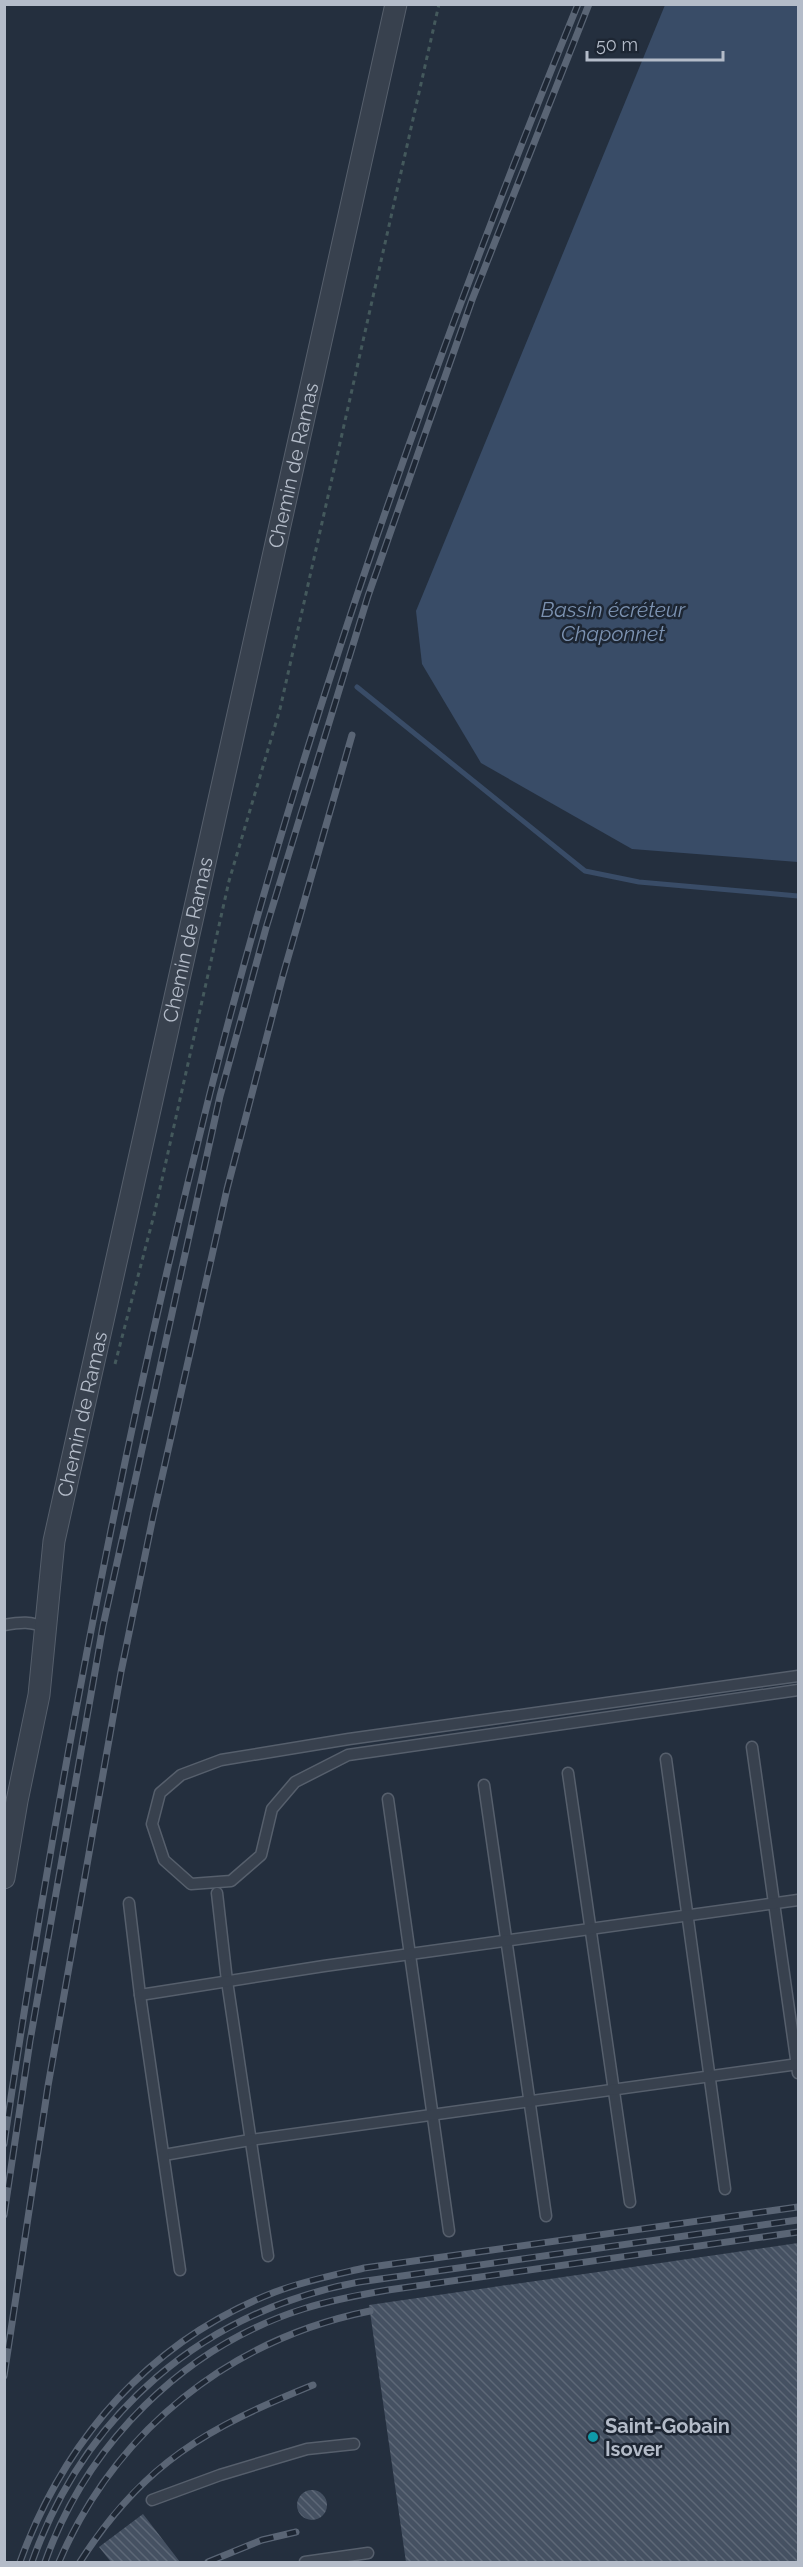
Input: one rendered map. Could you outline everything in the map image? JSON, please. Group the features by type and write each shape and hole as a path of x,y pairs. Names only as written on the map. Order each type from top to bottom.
{"street":[{"name":"Chemin de Ramas","path":"4,1878 11,1800 39,1695 54,1541 396,4"}],"lane":[{"path":"4,1625 24,1622 46,1628"},
{"path":"798,1676 349,1739 221,1760 181,1775 160,1793 152,1824 164,1860 191,1884 231,1881 261,1855 272,1809 295,1782 348,1755 798,1690"},
{"path":"165,2155 250,2140 615,2089 798,2067 752,1747"},
{"path":"666,1759 725,2189"},
{"path":"568,1773 630,2202"},
{"path":"484,1785 546,2216"},
{"path":"388,1799 449,2231"},
{"path":"217,1893 268,2256"},
{"path":"140,1995 410,1954 798,1900"},
{"path":"129,1903 180,2270"},
{"path":"152,2500 220,2475 307,2449 354,2444"},
{"path":"305,2562 368,2553"}],"path":[{"path":"114,1371 154,1215 229,881 280,709 440,4"}],"water":[{"name":"Bassin écréteur Chaponnet","path":"665,5 798,5 798,862 632,849 481,763 422,664 416,611"}],"building":[{"name":"Saint-Gobain Isover","path":"798,2243 798,2562 406,2562 369,2305"},
{"path":"312,2490 323,2494 327,2505 323,2516 312,2520 301,2516 297,2505 301,2494"},
{"path":"143,2514 180,2562 111,2562 99,2547"}],"waterway":[{"path":"357,687 585,871 639,882 798,896"}],"railway":[{"path":"4,2144 69,1748 120,1485 178,1223 247,954 287,816 375,542 473,272 578,4"},
{"path":"4,2215 30,2041 103,1626 220,1096 266,928 368,596 472,300 589,4"},
{"path":"4,2376 48,2086 121,1672 153,1517 227,1189 283,975 352,735"},
{"path":"20,2562 61,2474 88,2435 118,2398 152,2366 189,2337 230,2312 286,2288 364,2268 798,2207"},
{"path":"32,2562 55,2508 84,2459 118,2416 157,2377 201,2344 250,2317 302,2296 359,2282 798,2220"},
{"path":"45,2562 63,2519 86,2478 113,2440 145,2406 180,2375 218,2348 259,2326 303,2309 377,2292 798,2232"},
{"path":"59,2562 83,2515 112,2471 145,2432 183,2398 225,2368 270,2344 319,2324 370,2311"},
{"path":"80,2562 128,2499 180,2452 241,2417 313,2385"},
{"path":"208,2562 262,2540 296,2532"}],"place":[{"name":"Saint-Gobain Isover","path":"593,2437"}]}
